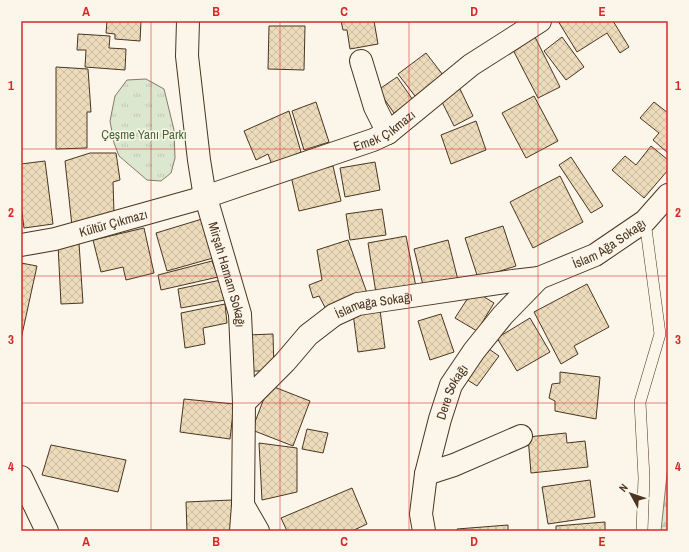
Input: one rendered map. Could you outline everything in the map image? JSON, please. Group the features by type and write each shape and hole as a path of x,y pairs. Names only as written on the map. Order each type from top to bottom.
{"street":[{"name":"Mirşah Hamam Sokağı","path":"188,21 187,56 199,160 205,197 240,314 244,403 243,505 241,531"},
{"name":"Emek Çıkmazı","path":"205,197 373,140 388,133 471,65 540,21"},
{"path":"361,61 375,107 388,133"},
{"name":"İslam Ağa Sokağı","path":"539,278 595,255 645,221 668,195"},
{"name":"Kültür Çıkmazı","path":"21,245 55,239 205,197"},
{"name":"İslamağa Sokağı","path":"244,403 285,362 308,335 334,315 358,304 539,278"},
{"name":"Dere Sokağı","path":"424,531 421,514 426,474 440,419 452,385 474,350 503,315 539,278"},
{"path":"426,474 454,465 521,436"},
{"path":"21,477 47,531"},
{"path":"243,505 258,531"}],"lane":[{"path":"642,531 644,478 640,402 660,334 645,221"}],"green space":[{"name":"Çeşme Yanı Parkı","path":"146,79 164,89 174,130 175,158 171,173 161,181 147,180 119,156 114,143 110,121 115,96 127,80"},
{"path":"668,465 668,531 661,531"}],"building":[{"path":"107,21 141,21 140,41 115,39 115,34 106,33"},
{"path":"341,21 374,21 378,44 350,49 347,30 343,30"},
{"path":"558,21 613,21 629,47 620,53 607,33 577,52"},
{"path":"269,26 305,26 304,70 268,69"},
{"path":"78,34 110,36 109,48 126,49 125,70 85,67 86,50 77,50"},
{"path":"535,37 560,87 538,98 512,48"},
{"path":"562,37 584,67 566,80 544,51"},
{"path":"426,53 443,75 415,96 398,74"},
{"path":"56,67 88,69 91,112 87,112 87,148 56,149"},
{"path":"397,77 413,100 394,113 378,90"},
{"path":"460,89 473,116 454,126 440,98"},
{"path":"534,96 558,141 526,158 502,113"},
{"path":"316,102 329,142 304,150 292,111"},
{"path":"654,102 668,113 668,153 653,140 659,133 640,118"},
{"path":"289,111 301,152 272,165 268,154 256,160 244,131"},
{"path":"476,121 486,150 451,164 441,135"},
{"path":"651,146 668,160 668,170 644,198 612,170 625,156 636,165"},
{"path":"90,153 116,153 120,180 113,182 114,214 72,226 65,161"},
{"path":"571,157 603,206 591,213 559,165"},
{"path":"45,161 53,224 24,228 21,205 21,164"},
{"path":"375,162 380,190 345,197 340,168"},
{"path":"333,166 341,201 299,211 291,176"},
{"path":"560,176 583,222 533,248 510,202"},
{"path":"382,209 386,235 350,240 346,214"},
{"path":"202,219 213,258 167,271 156,233"},
{"path":"503,226 516,266 478,278 465,238"},
{"path":"144,228 154,273 126,280 123,267 101,272 93,240"},
{"path":"406,236 416,287 376,293 368,243"},
{"path":"348,240 367,293 327,311 319,296 313,298 309,285 322,280 317,250"},
{"path":"448,240 458,280 424,289 414,249"},
{"path":"79,243 83,303 61,304 58,245"},
{"path":"212,261 218,277 161,290 158,275"},
{"path":"21,263 37,266 21,339"},
{"path":"221,280 225,300 181,308 178,289"},
{"path":"587,284 609,327 574,346 578,354 561,364 534,312"},
{"path":"473,290 494,303 477,331 455,318"},
{"path":"225,304 227,323 203,328 205,344 185,348 181,313"},
{"path":"380,310 385,348 358,352 353,313"},
{"path":"441,314 454,352 430,360 418,321"},
{"path":"530,318 550,352 517,371 497,338"},
{"path":"273,334 274,371 248,371 247,335"},
{"path":"489,349 499,356 477,386 466,379"},
{"path":"560,372 600,377 596,419 555,411 555,401 549,398 552,384 560,383"},
{"path":"269,385 310,401 293,446 252,430"},
{"path":"184,399 234,404 230,439 180,432"},
{"path":"307,429 328,433 323,453 302,449"},
{"path":"566,433 567,443 585,441 588,467 531,473 528,437"},
{"path":"259,443 297,448 297,492 262,500"},
{"path":"51,445 126,460 118,492 42,475"},
{"path":"590,480 595,517 548,524 542,487"},
{"path":"352,488 367,524 352,531 287,531 281,518"},
{"path":"232,500 233,531 187,531 186,502"},
{"path":"605,522 605,531 556,531 556,526"},
{"path":"508,525 508,531 457,531 457,529"}]}
